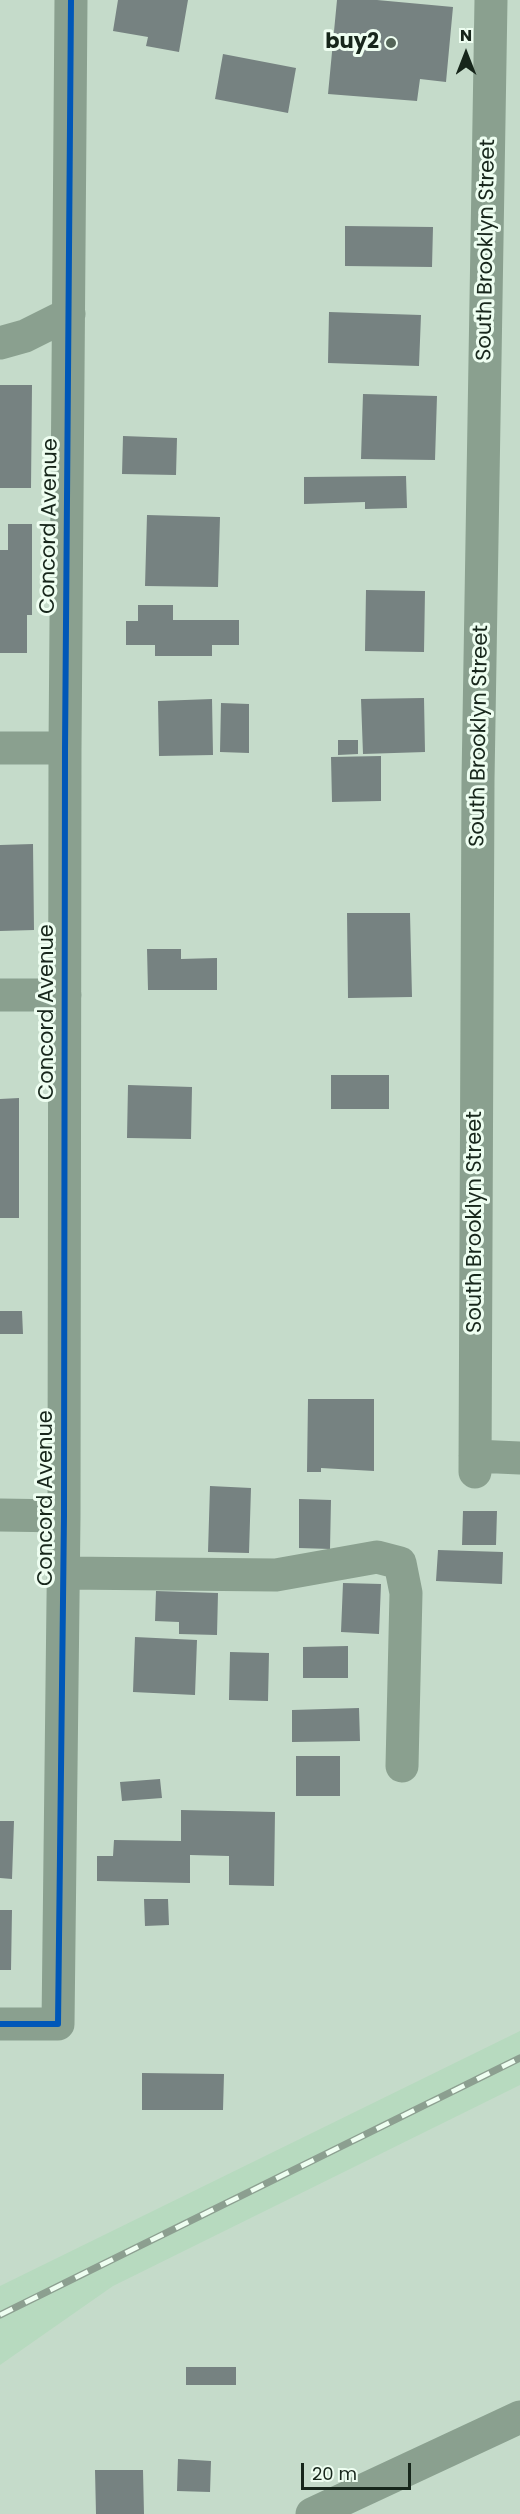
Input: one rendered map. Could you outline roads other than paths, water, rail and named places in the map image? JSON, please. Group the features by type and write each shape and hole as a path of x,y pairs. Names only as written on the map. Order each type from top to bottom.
{"street":[{"name":"Concord Avenue","path":"0,2024 58,2024 64,1516 65,748 71,0"},
{"name":"South Brooklyn Street","path":"491,0 478,780 475,1464 520,1458"},
{"path":"0,343 25,336 69,314"},
{"path":"0,748 65,748"},
{"path":"0,995 65,995"},
{"path":"0,1515 64,1516"},
{"path":"63,1573 276,1575 377,1557 400,1563 406,1593 402,1766"},
{"path":"312,2514 520,2417"}],"railway":[{"path":"0,2315 520,2058"}],"place":[{"name":"buy2","path":"391,43"}]}
